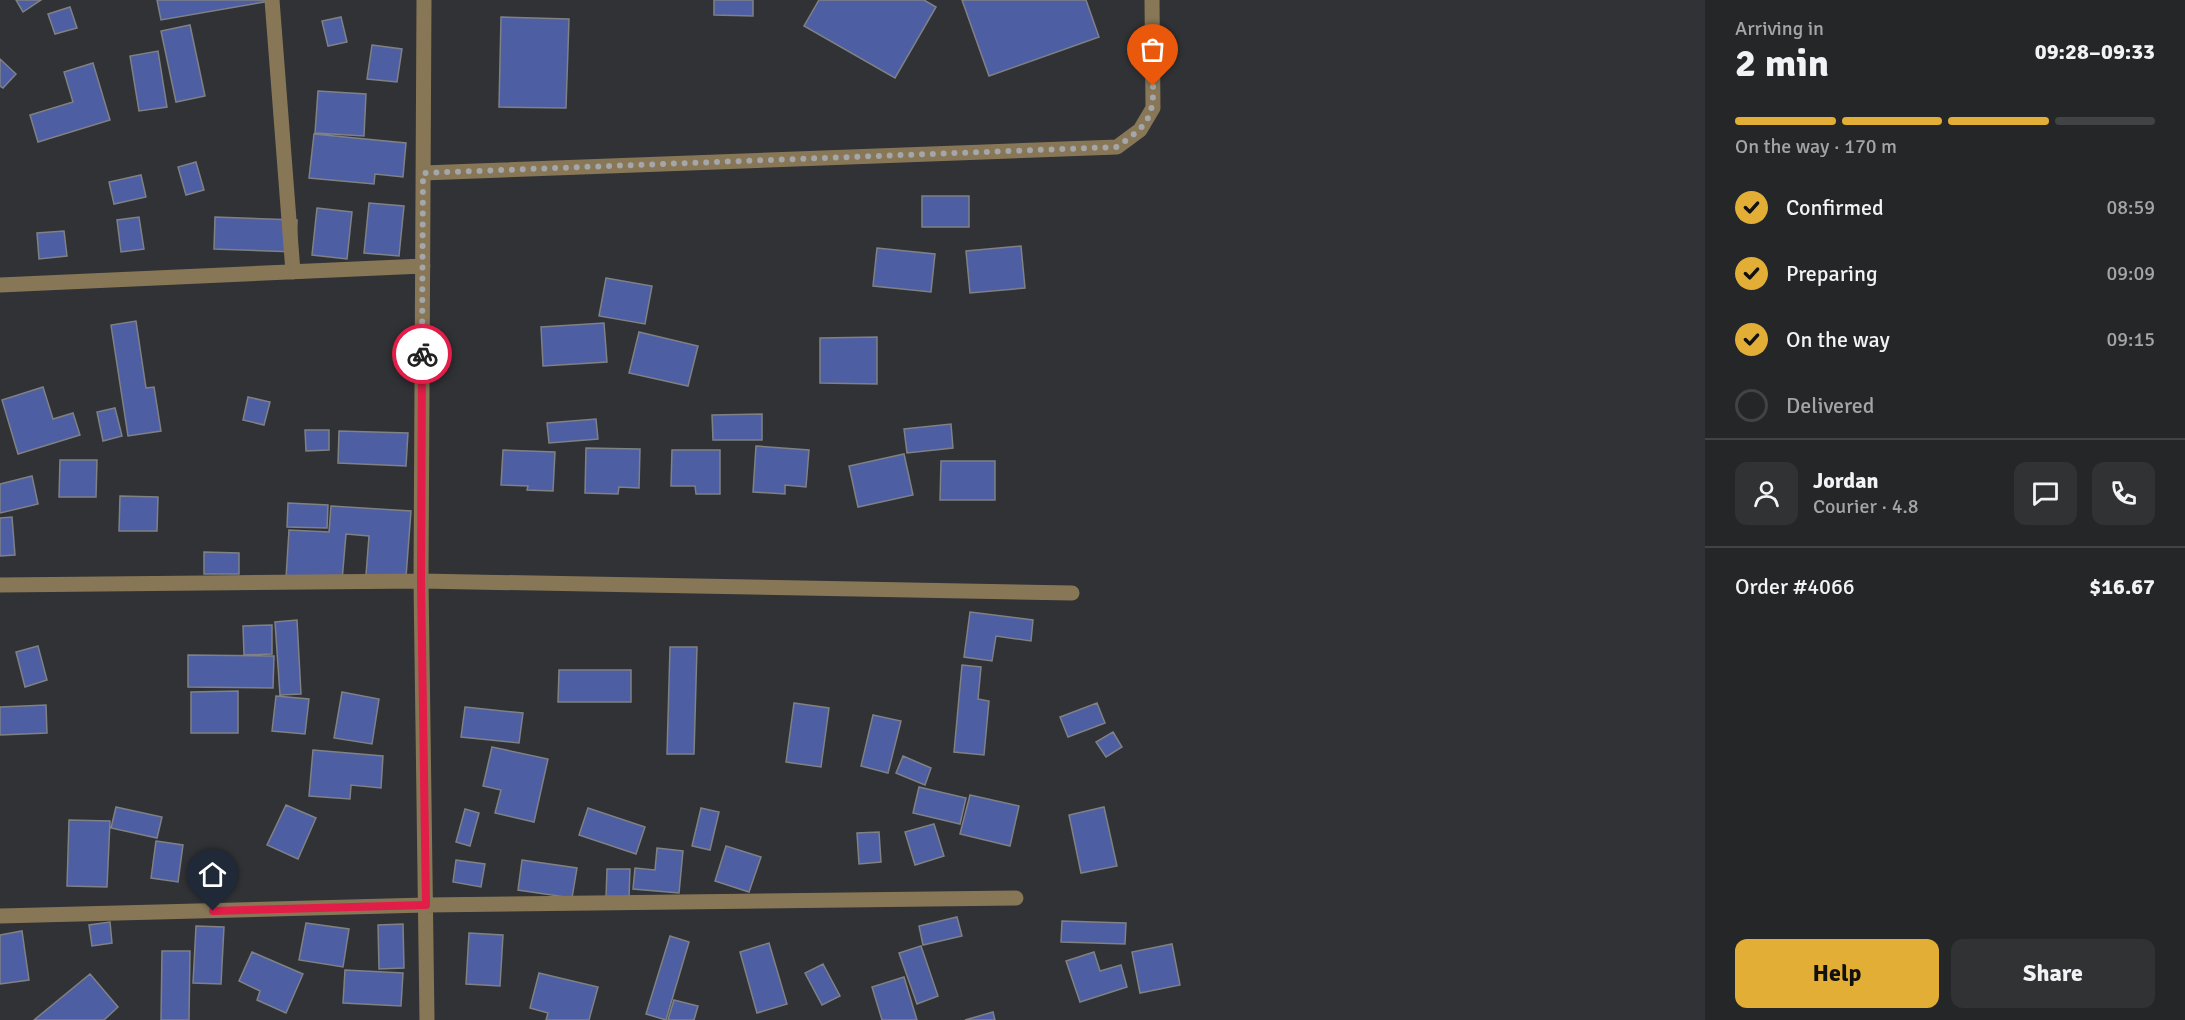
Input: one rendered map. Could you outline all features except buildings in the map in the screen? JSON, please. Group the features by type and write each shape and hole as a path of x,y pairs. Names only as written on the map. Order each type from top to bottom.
{"street":[{"path":"272,0 293,272"},
{"path":"424,0 421,581 427,1020"},
{"path":"423,173 1117,147 1140,130 1153,108 1152,0"},
{"path":"0,285 423,266"},
{"path":"0,585 421,581 1072,592"},
{"path":"0,916 426,905 1016,898"}],"way so far":[{"path":"422,354 423,173 1117,147 1140,130 1153,108 1153,86"}],"route":[{"path":"213,911 426,905 421,581 422,354"}]}
